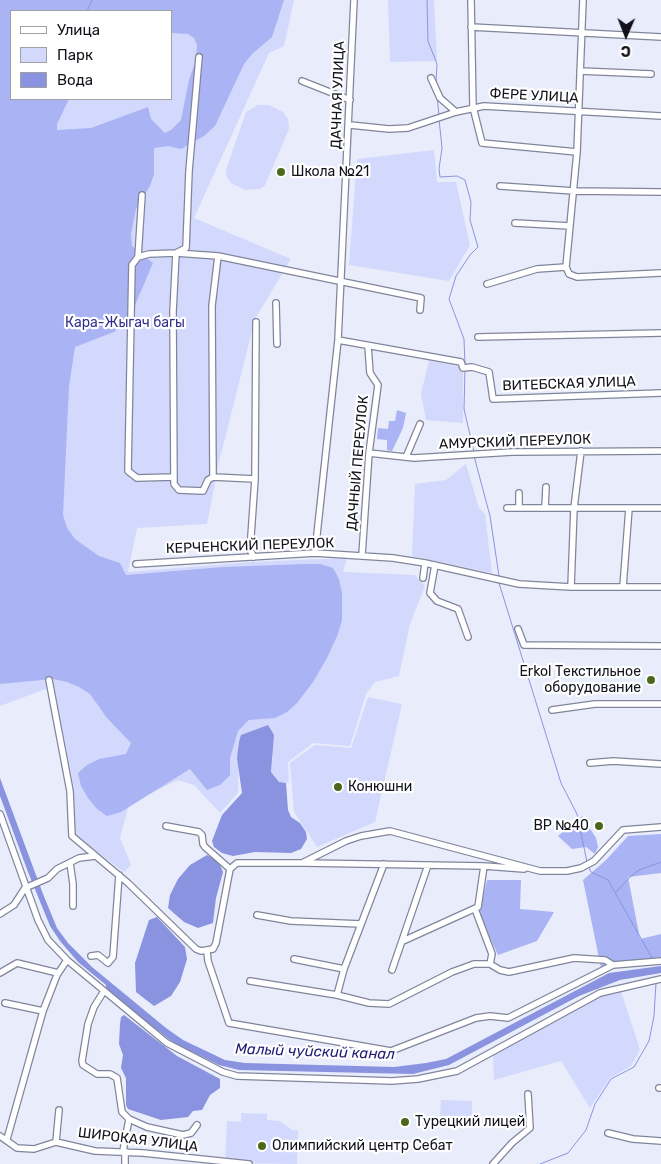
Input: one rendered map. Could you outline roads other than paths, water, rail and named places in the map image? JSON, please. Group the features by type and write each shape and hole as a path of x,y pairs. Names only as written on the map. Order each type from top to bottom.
{"street":[{"name":"ДАЧНАЯ УЛИЦА","path":"315,554 338,340 350,125 354,0"},
{"path":"470,0 473,107 482,143 577,152"},
{"path":"583,0 577,152 566,267 569,274 577,277 661,273"},
{"path":"470,27 661,37"},
{"path":"176,253 186,248 189,171 199,57"},
{"path":"580,71 651,74"},
{"path":"431,78 440,98 456,112"},
{"path":"302,81 350,100"},
{"name":"ФЕРЕ УЛИЦА","path":"350,125 389,129 408,128 473,107 661,116"},
{"path":"500,186 574,191 661,192"},
{"path":"142,195 138,257 132,265 128,471 137,478 174,477"},
{"path":"515,222 570,226"},
{"path":"176,253 173,312 174,477 176,488 203,491 208,480 213,477 255,479"},
{"path":"138,257 149,254 176,253 218,256 421,298 420,310"},
{"path":"213,477 212,306 218,256"},
{"path":"486,284 537,269 566,267"},
{"path":"276,303 277,344"},
{"path":"254,557 250,550 255,479 256,322"},
{"path":"478,337 661,333"},
{"path":"338,340 368,346"},
{"name":"ВИТЕБСКАЯ УЛИЦА","path":"368,346 461,362 463,368 472,367 489,372 493,399 661,393"},
{"name":"ДАЧНЫЙ ПЕРЕУЛОК","path":"362,556 369,453 378,385 370,373 368,346"},
{"path":"406,457 420,424"},
{"path":"571,587 574,508 581,451"},
{"name":"АМУРСКИЙ ПЕРЕУЛОК","path":"369,453 406,457 444,457 512,452 661,451"},
{"path":"545,508 546,488"},
{"path":"519,493 520,508"},
{"path":"507,508 661,508"},
{"path":"623,588 630,508"},
{"name":"КЕРЧЕНСКИЙ ПЕРЕУЛОК","path":"136,564 315,554 362,556 425,563 519,584 571,587 661,588"},
{"path":"423,578 425,563"},
{"path":"435,565 430,593 437,601 458,609 468,637"},
{"path":"518,629 524,646 661,646"},
{"path":"49,680 70,791 72,836 119,875 196,949 207,951 213,949 216,943 230,869 236,863 484,866 540,871 567,871 581,868 594,861 623,830 661,827"},
{"path":"552,710 595,704 661,704"},
{"path":"590,763 613,761 661,764"},
{"path":"0,814 28,887 38,920 48,940 67,960 167,1043 237,1076 392,1081 418,1079 457,1071 600,993 661,979"},
{"path":"166,826 199,832 202,835 205,847 230,869"},
{"path":"302,863 346,841 361,836 390,831 540,871"},
{"path":"0,914 14,905 28,887 44,880 79,858 95,856"},
{"path":"70,863 74,884 73,906"},
{"path":"337,995 344,969 384,864"},
{"path":"392,970 428,865"},
{"path":"403,941 478,908 484,866"},
{"path":"91,956 98,955 108,963 114,957 119,875"},
{"path":"475,909 492,954 490,964"},
{"path":"257,915 292,921 361,924"},
{"path":"207,951 208,961 229,1023 391,1051 476,1018 490,1016 508,1018 613,965 661,961"},
{"path":"250,981 337,995 369,1003 389,1004 452,972 474,964 490,964 500,970 509,972 574,958 605,960 613,965"},
{"path":"294,959 344,969"},
{"path":"3,1137 43,1011 58,973 67,960"},
{"path":"0,973 18,963 58,973"},
{"path":"104,991 94,1007 88,1024 83,1065 97,1074 110,1074 117,1078 122,1112 128,1119 154,1129 183,1135 191,1133 197,1124"},
{"path":"5,1003 43,1011"},
{"path":"493,1164 512,1143 530,1128 528,1094"},
{"path":"56,1142 58,1110"},
{"path":"125,1164 124,1151 128,1119"},
{"path":"608,1133 633,1139 661,1141"},
{"name":"ШИРОКАЯ УЛИЦА","path":"3,1137 17,1148 34,1149 56,1142 95,1151 124,1151 249,1164"}],"water":[{"path":"268,725 274,735 271,772 279,782 286,783 288,810 291,817 300,823 306,832 307,839 301,849 291,853 255,852 233,856 222,853 214,847 212,841 222,815 242,793 237,758 241,735"},
{"path":"0,778 57,928 68,943 92,967 166,1028 183,1040 225,1060 245,1063 394,1067 426,1063 446,1059 609,973 661,966 661,973 620,980 579,996 449,1065 413,1074 239,1070 219,1065 174,1043 139,1016 106,989 106,985 78,962 60,941 50,926 0,796"},
{"path":"207,855 219,862 223,872 216,898 213,923 198,928 184,922 168,908 170,895 178,879 190,865"},
{"path":"157,917 185,947 187,959 180,982 171,996 154,1006 136,992 135,963 149,920"},
{"path":"124,1015 177,1056 220,1079 220,1088 210,1095 202,1110 193,1111 188,1117 161,1120 128,1109 126,1105 126,1078 121,1068 123,1055 119,1044 121,1017"}],"waterway":[{"path":"87,10 92,0"},
{"path":"427,0 428,41 437,64 436,82"},
{"path":"437,96 439,115"},
{"path":"439,119 442,148 439,169 440,177 457,176 465,180 471,202 470,220 478,247 470,255 456,276 449,299 464,339 465,365"},
{"path":"465,369 464,409 474,452"},
{"path":"474,456 490,516 499,576"},
{"path":"499,583 561,783 577,814 587,862"},
{"path":"616,892 639,870 661,862"},
{"path":"588,866 591,872 608,880 652,958"},
{"path":"540,1164 568,1153 586,1130 595,1104 611,1079 634,1067 649,1041 654,1016 656,983"}],"place":[{"name":"Школа №21","path":"281,172"},
{"name":"Erkol Текстильное оборудование","path":"651,680"},
{"name":"Конюшни","path":"338,787"},
{"name":"BP №40","path":"599,826"},
{"name":"Турецкий лицей","path":"405,1122"},
{"name":"Олимпийский центр Себат","path":"262,1146"}],"park label":[{"name":"Кара-Жыгач багы","path":"125,323"}],"water label":[{"name":"Малый чуйский канал","path":"315,1052"}]}
